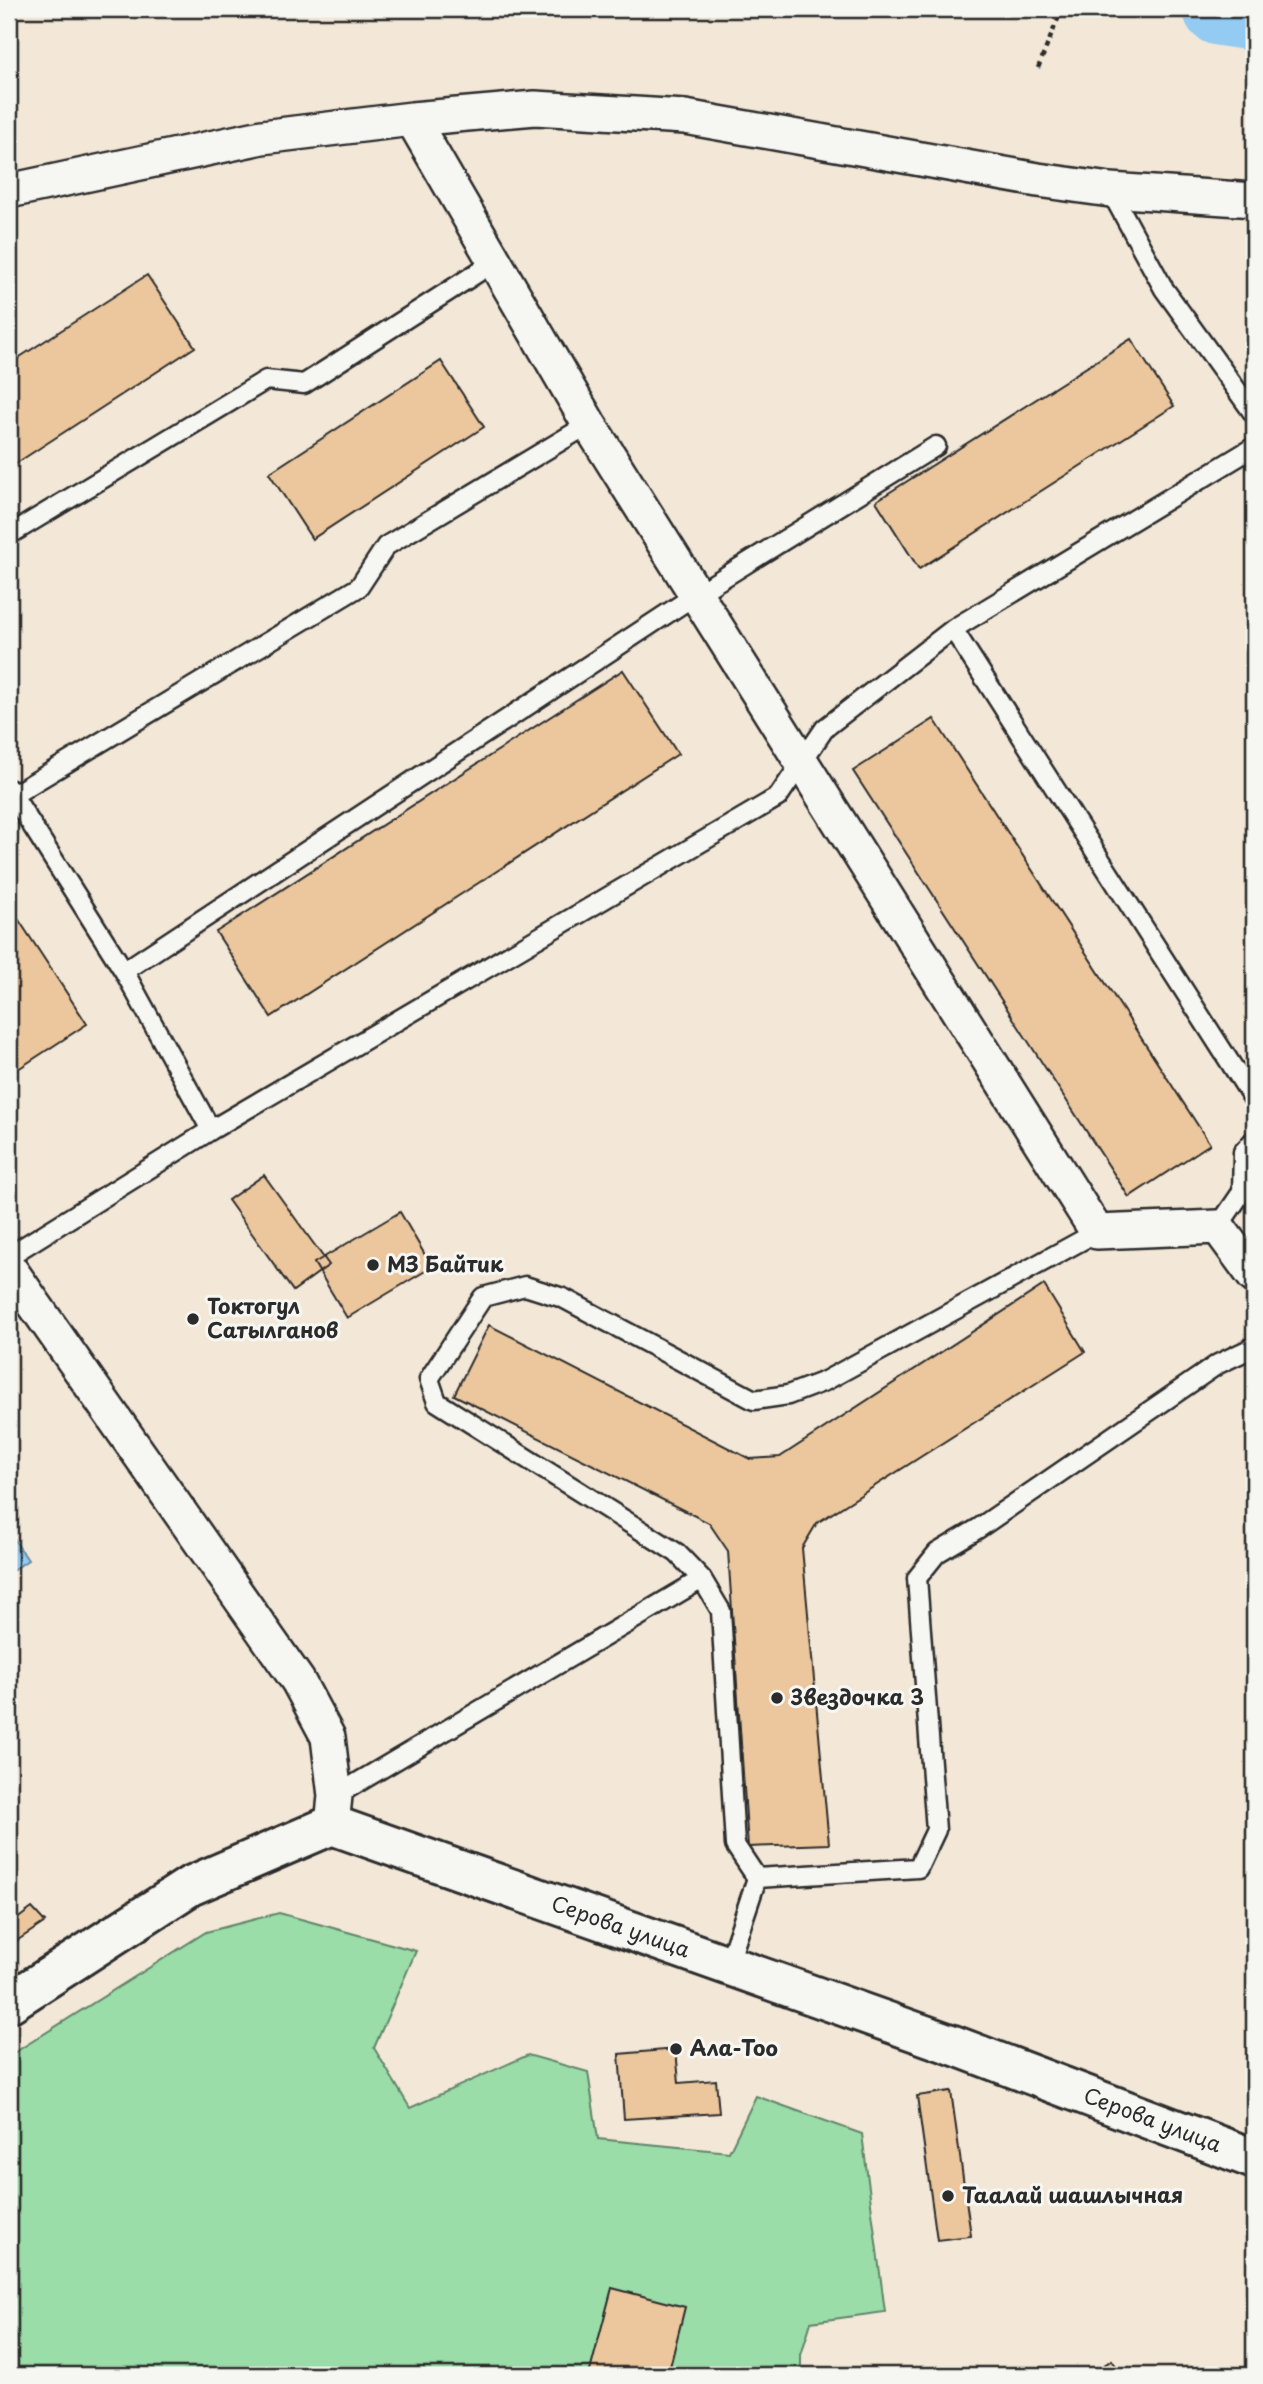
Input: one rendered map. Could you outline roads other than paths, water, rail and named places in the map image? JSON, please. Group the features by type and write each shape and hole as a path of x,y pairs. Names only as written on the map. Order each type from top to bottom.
{"main road":[{"name":"Серова улица","path":"333,1810 728,1965 953,2045 1254,2158"},
{"path":"9,2003 190,1886 333,1810"}],"street":[{"path":"9,191 262,137 535,108 685,117 1110,190 1254,200"},
{"path":"412,119 589,424 1097,1232 1218,1227 1254,1276"},
{"path":"9,1268 298,1681 328,1737 333,1810"}],"lane":[{"path":"1110,190 1164,289 1254,414"},
{"path":"9,535 266,380 304,384 494,262"},
{"path":"211,1130 124,971 11,792 359,587 386,546 589,424"},
{"path":"124,971 697,594 936,446"},
{"path":"9,1256 211,1130 778,797 825,728 953,629 1254,447"},
{"path":"953,629 1254,1100"},
{"path":"1218,1227 1242,1192 1243,1152 1254,1140"},
{"path":"757,1878 735,1845 721,1611 702,1579 677,1553 437,1402 429,1379 483,1297 526,1286 563,1298 754,1400 788,1395 825,1381 1097,1232"},
{"path":"757,1878 918,1868 936,1830 917,1578 937,1553 979,1528 1218,1364 1254,1347"},
{"path":"333,1810 702,1579"},
{"path":"728,1965 757,1878"}],"water":[{"path":"9,1532 28,1560 9,1573"}],"waterway":[{"path":"1220,9 1254,14"}],"place":[{"name":"МЗ Байтик","path":"373,1265"},
{"name":"Токтогул Сатылганов","path":"193,1319"},
{"name":"Звездочка 3","path":"777,1698"},
{"name":"Ала-Тоо","path":"676,2049"},
{"name":"Таалай шашлычная","path":"948,2196"}]}
